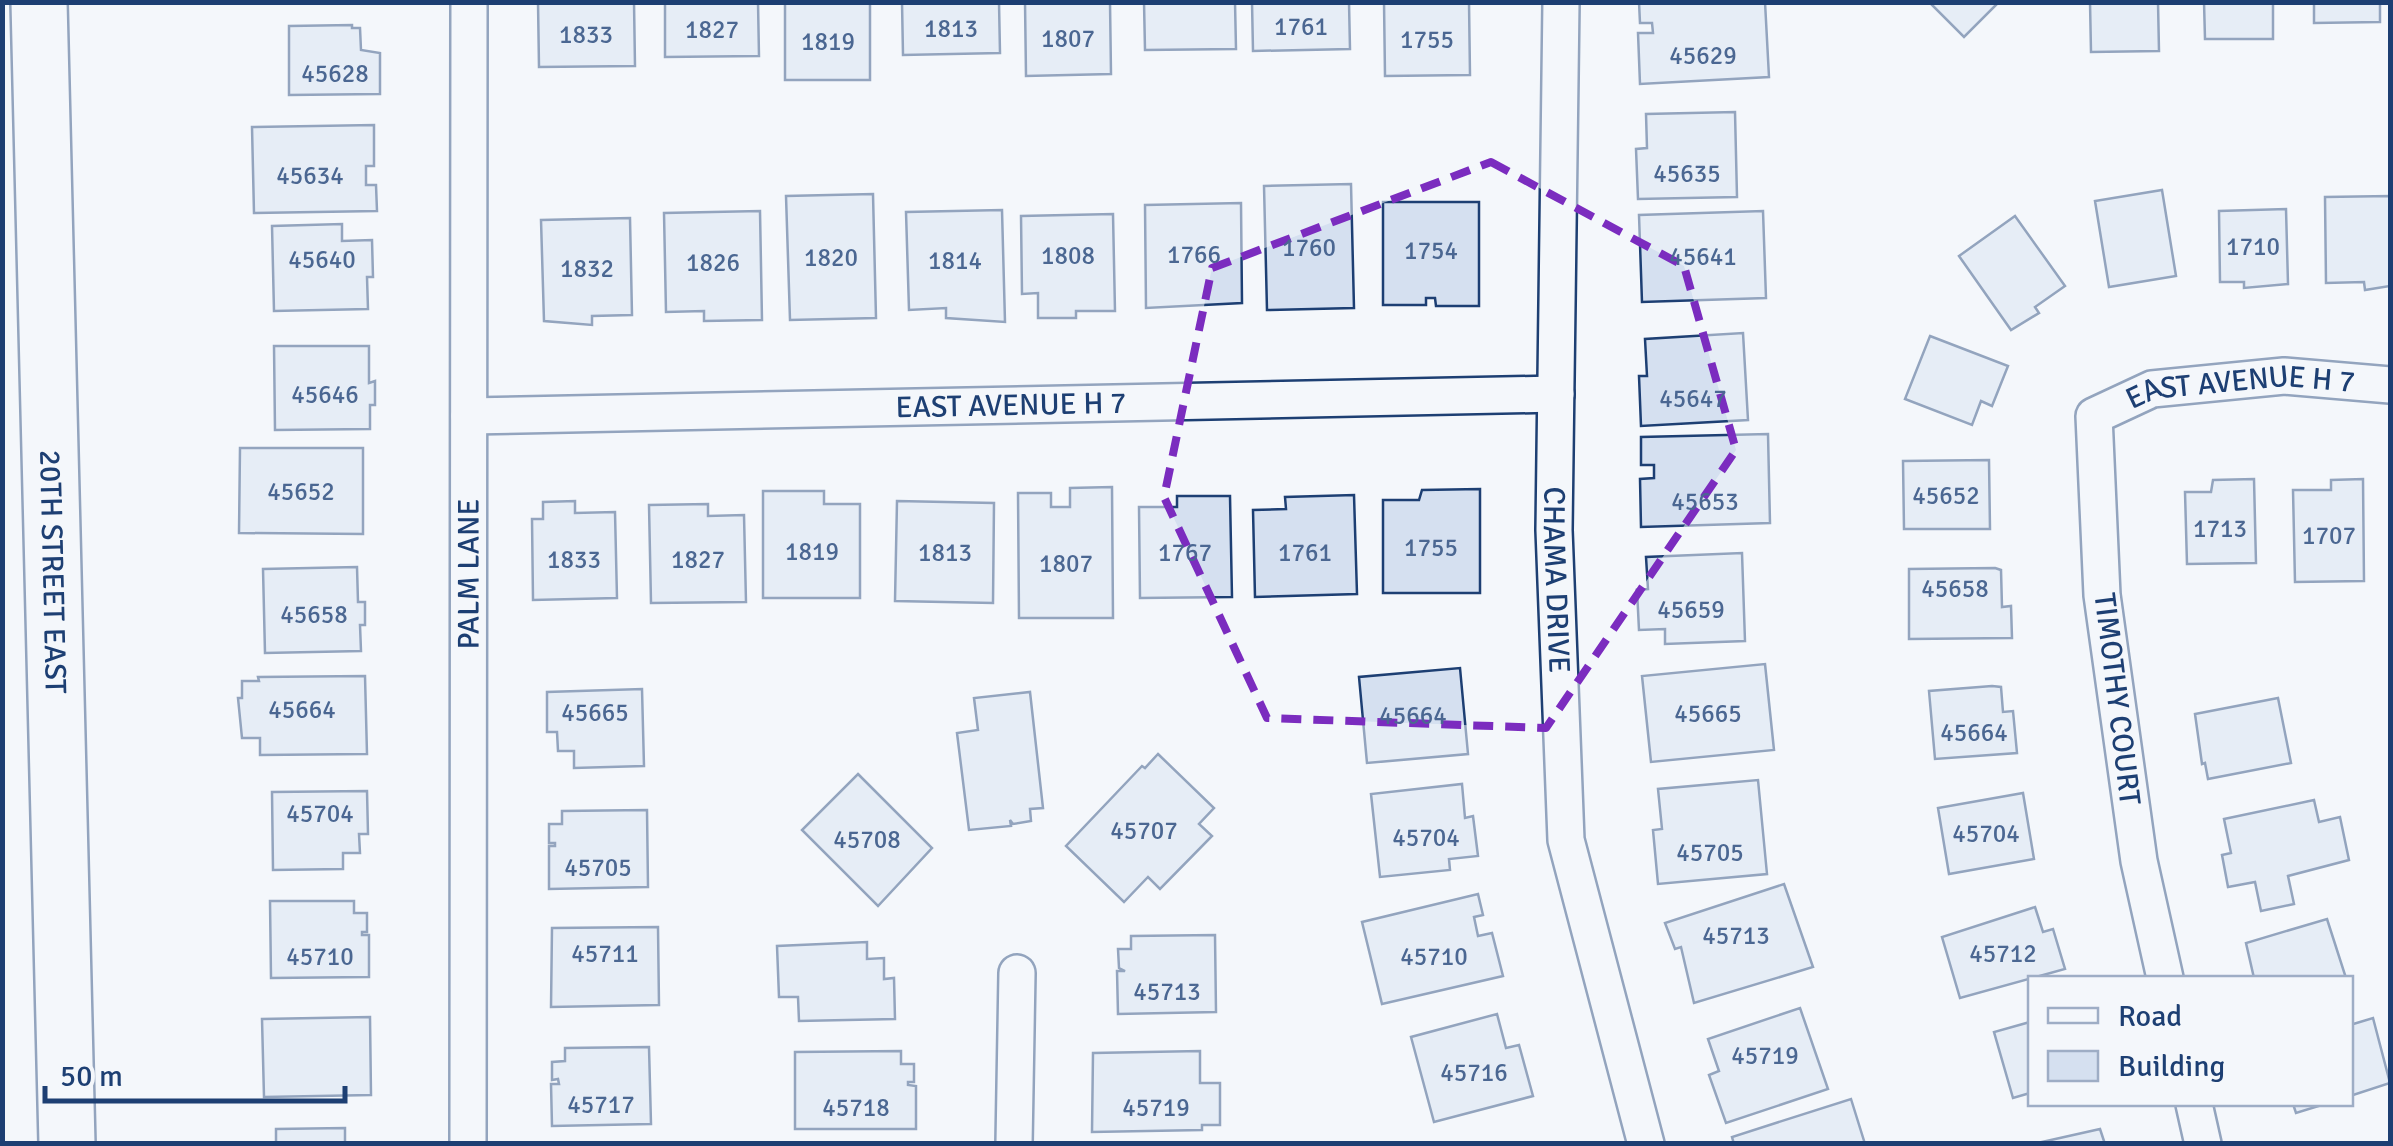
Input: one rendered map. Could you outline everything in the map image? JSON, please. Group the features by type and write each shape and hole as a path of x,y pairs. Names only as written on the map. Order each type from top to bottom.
{"main road":[{"name":"20TH STREET EAST","path":"39,2 67,1144"}],"street":[{"name":"PALM LANE","path":"468,1144 469,2"},
{"name":"CHAMA DRIVE","path":"1561,2 1554,530 1566,840 1646,1144"},
{"name":"EAST AVENUE H 7","path":"2094,416 2152,389 2284,376 2390,385"},
{"name":"EAST AVENUE H 7","path":"469,416 1556,394"},
{"name":"TIMOTHY COURT","path":"2094,416 2102,596 2139,861 2166,976"},
{"path":"1014,1144 1017,973"},
{"path":"2194,1106 2202,1144"}],"highlighted area":[{"path":"1491,162 1684,266 1736,450 1546,728 1267,718 1164,497 1212,268"}],"building":[{"path":"538,2 634,2 635,66 539,67"},
{"path":"665,2 758,2 759,56 665,57"},
{"path":"785,2 870,2 870,80 785,80"},
{"path":"902,2 999,2 1000,53 903,55"},
{"path":"1025,2 1110,2 1111,74 1026,76"},
{"path":"1144,2 1235,2 1236,49 1145,50"},
{"path":"1252,2 1349,2 1350,49 1253,51"},
{"path":"1384,2 1469,2 1470,75 1385,76"},
{"path":"1639,2 1765,2 1769,77 1640,84 1638,33 1653,33 1652,23 1640,23"},
{"path":"1929,2 1999,2 1964,37"},
{"path":"2090,2 2158,2 2159,51 2091,52"},
{"path":"2204,2 2273,2 2273,39 2205,39"},
{"path":"2314,2 2380,2 2380,22 2314,23"},
{"path":"289,26 360,28 361,50 380,53 380,94 289,95"},
{"path":"1735,112 1737,197 1638,199 1636,149 1647,148 1646,114"},
{"path":"374,125 374,166 366,166 366,185 376,185 377,211 254,213 252,127"},
{"path":"1351,184 1354,308 1267,310 1264,186"},
{"path":"2162,190 2176,276 2109,287 2095,201"},
{"path":"873,194 876,318 790,320 786,196"},
{"path":"2390,196 2390,286 2365,290 2364,282 2326,283 2325,197"},
{"path":"1383,202 1479,202 1479,306 1436,306 1435,298 1426,298 1426,305 1383,305"},
{"path":"1241,203 1242,303 1146,308 1145,205"},
{"path":"2286,209 2288,284 2244,288 2244,282 2220,282 2219,211"},
{"path":"1002,210 1005,322 946,318 946,308 909,310 906,212"},
{"path":"760,211 762,320 704,321 704,311 666,312 664,213"},
{"path":"1763,211 1766,298 1642,302 1639,215"},
{"path":"1113,214 1115,311 1076,311 1076,318 1038,318 1038,293 1022,294 1021,216"},
{"path":"2015,216 2065,286 2035,307 2039,313 2011,330 1959,256"},
{"path":"630,218 632,315 592,316 592,325 544,321 541,220"},
{"path":"342,224 342,241 372,240 373,277 367,277 368,309 274,311 272,226"},
{"path":"1743,333 1748,420 1641,426 1639,376 1647,376 1645,339"},
{"path":"1930,336 2008,366 1992,406 1981,401 1972,425 1905,399"},
{"path":"274,346 369,346 369,383 375,381 370,429 275,430"},
{"path":"1768,434 1770,523 1641,527 1640,479 1654,478 1654,465 1641,465 1641,437"},
{"path":"240,448 363,448 363,534 239,533"},
{"path":"1989,460 1990,529 1904,529 1903,461"},
{"path":"2254,479 2256,563 2187,564 2185,492 2211,492 2213,480"},
{"path":"2363,479 2364,581 2295,582 2293,490 2331,490 2331,480"},
{"path":"1112,487 1113,618 1019,618 1018,493 1051,493 1051,507 1070,507 1070,488"},
{"path":"1480,489 1480,593 1383,593 1383,500 1419,500 1422,490"},
{"path":"763,491 824,491 824,504 860,504 860,598 763,598"},
{"path":"1354,495 1357,594 1255,597 1253,510 1286,509 1285,497"},
{"path":"1177,496 1230,496 1232,597 1140,598 1139,507 1177,507"},
{"path":"575,501 575,513 615,512 617,598 533,600 532,519 543,519 543,502"},
{"path":"897,501 994,503 993,603 895,601"},
{"path":"708,504 708,516 744,515 746,602 651,603 649,505"},
{"path":"1742,553 1745,641 1665,644 1665,629 1639,630 1637,590 1648,589 1646,557"},
{"path":"357,567 358,602 365,602 365,625 360,625 361,651 265,653 263,569"},
{"path":"1909,569 2001,570 2002,607 2011,606 2012,638 1909,639"},
{"path":"1765,664 1774,750 1651,762 1642,676"},
{"path":"1460,668 1468,754 1367,763 1359,677"},
{"path":"365,676 367,754 260,755 260,738 242,738 238,698 242,698 242,681 259,681 258,677"},
{"path":"2001,687 2003,712 2013,711 2017,753 1935,759 1929,691"},
{"path":"642,689 644,766 574,768 574,751 558,751 557,732 547,732 547,692"},
{"path":"1030,692 1043,808 1030,809 1031,821 1013,824 1010,820 1011,826 969,830 957,733 978,730 974,698"},
{"path":"2278,698 2291,763 2208,779 2195,714"},
{"path":"1158,754 1214,808 1199,824 1212,836 1160,889 1148,877 1124,902 1066,846"},
{"path":"858,774 932,848 878,906 802,830"},
{"path":"1758,780 1767,874 1658,884 1653,830 1662,829 1658,789"},
{"path":"1462,784 1465,818 1473,816 1478,856 1449,859 1450,870 1380,877 1371,794"},
{"path":"367,791 368,834 359,834 360,853 343,853 343,869 273,870 272,792"},
{"path":"2023,793 2034,859 1949,874 1938,808"},
{"path":"2314,800 2319,822 2340,817 2349,860 2288,876 2294,904 2261,911 2255,882 2228,887 2222,855 2231,853 2224,819"},
{"path":"647,810 648,887 549,889 549,846 555,843 549,843 549,824 562,824 562,811"},
{"path":"1784,884 1813,967 1694,1003 1681,947 1675,949 1665,923"},
{"path":"1478,894 1483,915 1474,917 1478,936 1492,933 1503,976 1382,1004 1362,922"},
{"path":"270,901 354,901 354,913 367,913 367,932 362,935 369,935 369,977 271,978"},
{"path":"2035,907 2043,932 2053,929 2065,969 2028,976 2028,979 1960,998 1942,937"},
{"path":"2327,919 2345,976 2254,976 2246,943"},
{"path":"658,927 659,1005 551,1007 552,928"},
{"path":"1215,935 1216,1012 1118,1014 1117,971 1125,971 1119,968 1118,949 1131,949 1131,936"},
{"path":"867,942 867,959 884,958 884,979 894,978 895,1019 799,1021 798,997 779,997 777,946"},
{"path":"1800,1008 1828,1089 1726,1123 1709,1075 1719,1071 1708,1039"},
{"path":"1497,1014 1506,1048 1519,1045 1533,1096 1434,1122 1411,1037"},
{"path":"370,1017 371,1095 264,1097 262,1019"},
{"path":"2373,1018 2390,1083 2353,1095 2353,1024"},
{"path":"2028,1023 2028,1094 2013,1098 1994,1032"},
{"path":"649,1047 651,1124 552,1126 551,1084 559,1084 558,1079 552,1080 552,1062 565,1061 565,1048"},
{"path":"901,1051 901,1064 914,1064 914,1082 908,1085 916,1086 916,1129 795,1129 795,1052"},
{"path":"1200,1051 1200,1083 1220,1083 1220,1125 1202,1125 1202,1130 1092,1132 1093,1053"},
{"path":"1851,1099 1865,1144 1734,1144 1732,1137"},
{"path":"2294,1106 2319,1106 2296,1113"},
{"path":"345,1128 345,1144 276,1144 276,1129"},
{"path":"2100,1129 2105,1144 2033,1144"}]}
